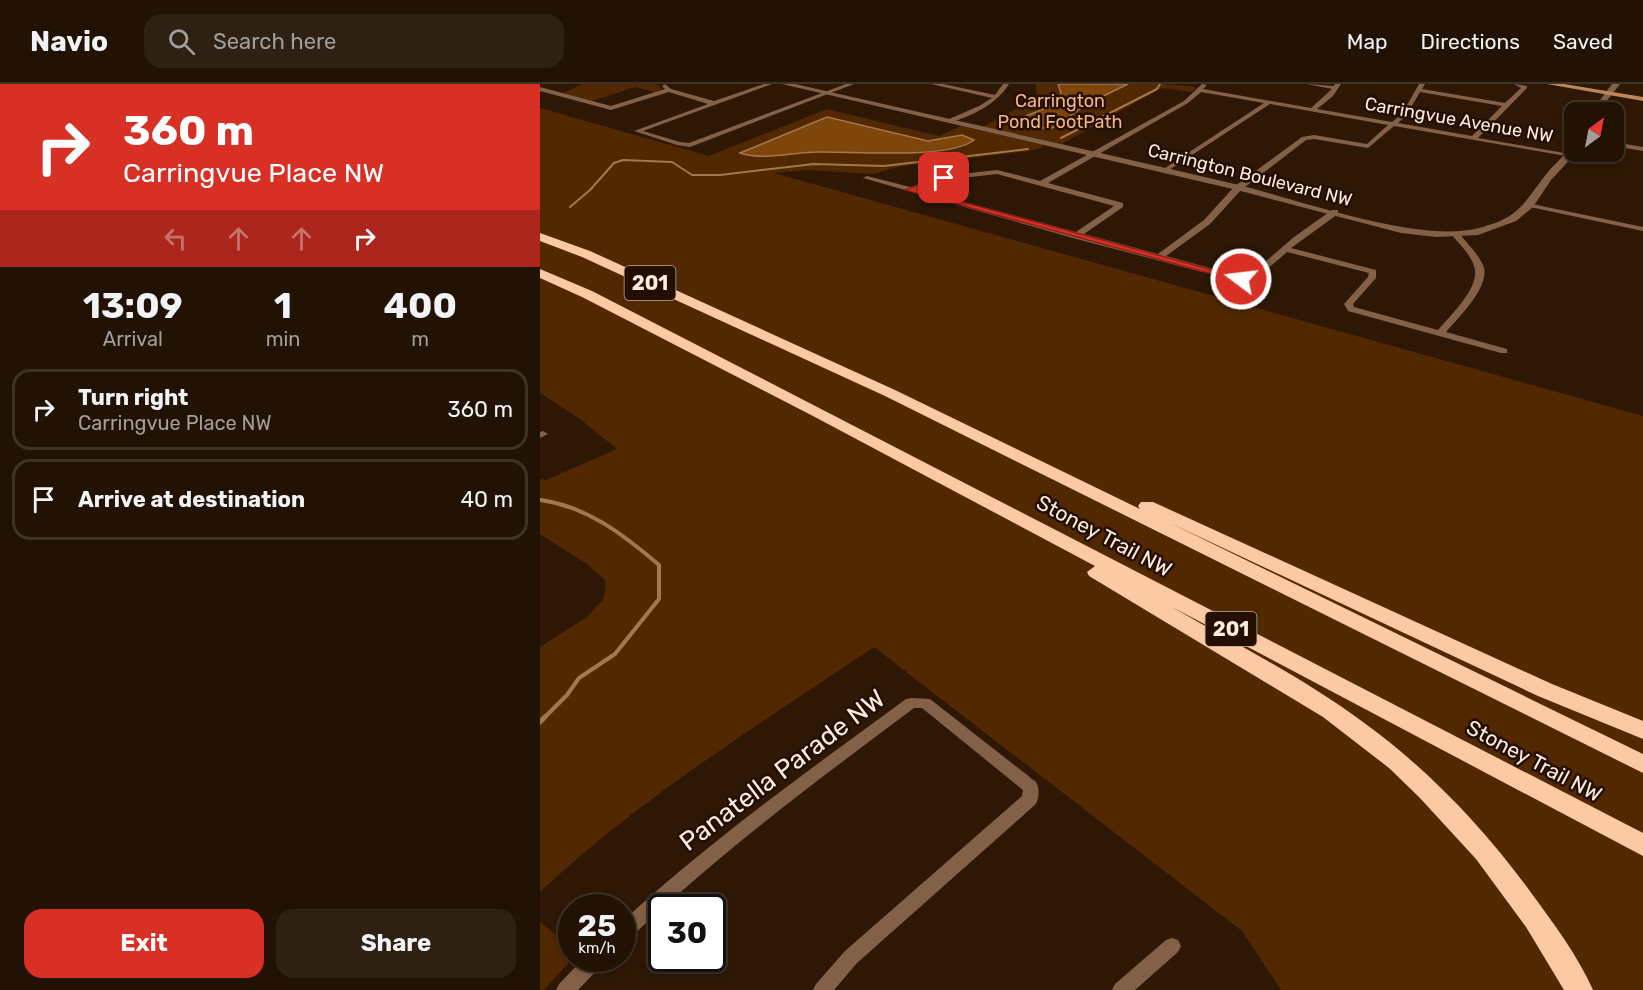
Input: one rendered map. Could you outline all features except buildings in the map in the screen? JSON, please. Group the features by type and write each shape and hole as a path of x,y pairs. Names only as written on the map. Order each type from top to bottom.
{"highway":[{"path":"540,228 727,313 758,332"},
{"name":"Stoney Trail NW","path":"540,237 586,254 890,393 1643,764"},
{"name":"Stoney Trail NW","path":"540,273 818,413 1643,845"},
{"path":"540,281 623,313"},
{"path":"890,393 1115,491 1545,690 1643,730"},
{"path":"818,413 1193,628 1363,733 1424,784 1461,822 1507,878 1579,990"},
{"path":"1528,707 1643,755"}],"main road":[{"path":"1550,84 1593,94 1616,91"},
{"path":"1559,84 1643,95"},
{"path":"1578,84 1616,91"}],"street":[{"path":"540,88 547,84"},
{"path":"662,84 669,90 715,103"},
{"path":"769,84 637,131 679,144 690,145 851,84"},
{"name":"Carrington Boulevard NW","path":"786,84 1239,188 1409,231 1456,235 1498,226 1530,205 1564,159"},
{"path":"934,84 998,97"},
{"path":"949,121 998,97 1006,84"},
{"path":"1310,84 1336,86"},
{"path":"1474,138 1525,87 1517,84"},
{"path":"1314,108 1336,86"},
{"path":"1043,183 1186,102 1202,87"},
{"name":"Carringvue Avenue NW","path":"1202,87 1474,138 1564,152"},
{"path":"1158,258 1207,222 1239,188 1308,136 1368,146 1411,106 1420,87 1506,105"},
{"path":"540,88 611,108 669,90"},
{"path":"1604,102 1616,91"},
{"path":"1164,171 1271,101"},
{"path":"1624,146 1643,149"},
{"path":"910,190 944,178 994,172 1120,205 1076,236"},
{"path":"867,178 1244,280 1254,276 1335,213"},
{"path":"1530,205 1643,227"},
{"path":"1440,334 1476,289 1481,278 1475,261 1456,235"},
{"path":"1286,249 1371,271 1374,275 1349,302 1348,307 1358,312 1504,351"},
{"name":"Panatella Parade NW","path":"636,920 664,893 780,799 911,703 925,702 1031,787 1030,799 851,957 822,990"},
{"path":"1121,990 1172,946"},
{"path":"565,990 583,972"}],"green space":[{"path":"583,84 656,84 662,89 655,92 635,87 592,101 563,93"},
{"name":"Carrington Pond FootPath","path":"1036,84 1164,84 1196,87 1192,92 1161,88 1060,145 982,127 1033,100 1037,96"},
{"path":"540,108 709,156 827,109 939,136 961,126 1043,145 1041,148 1029,151 897,167 874,174 807,170 774,173 1643,416 1643,990 1281,990 1242,931 874,647 660,793 579,857 540,892 540,647 587,617 604,598 606,581 587,564 540,534 540,479 546,480 617,449 580,419 540,393"},
{"path":"540,922 558,937 558,972 560,972 544,990 540,990"}],"shaded area":[{"path":"1058,84 1128,84 1089,103 1052,128 1035,128 1017,124 1019,119 1053,103 1061,94"},
{"path":"827,117 928,141 962,135 974,140 961,146 922,152 818,152 769,156 740,153"}],"waterway":[{"path":"1061,138 1157,89 1160,84"},
{"path":"570,207 590,190 614,163 623,160 672,162 692,175 720,175 814,164 884,166 1028,149"},
{"path":"540,722 567,695 579,678 615,654 659,599 659,565 619,533 590,516 543,501"},
{"path":"543,501 552,502"}],"route":[{"path":"944,178 910,190 1241,279"}]}
